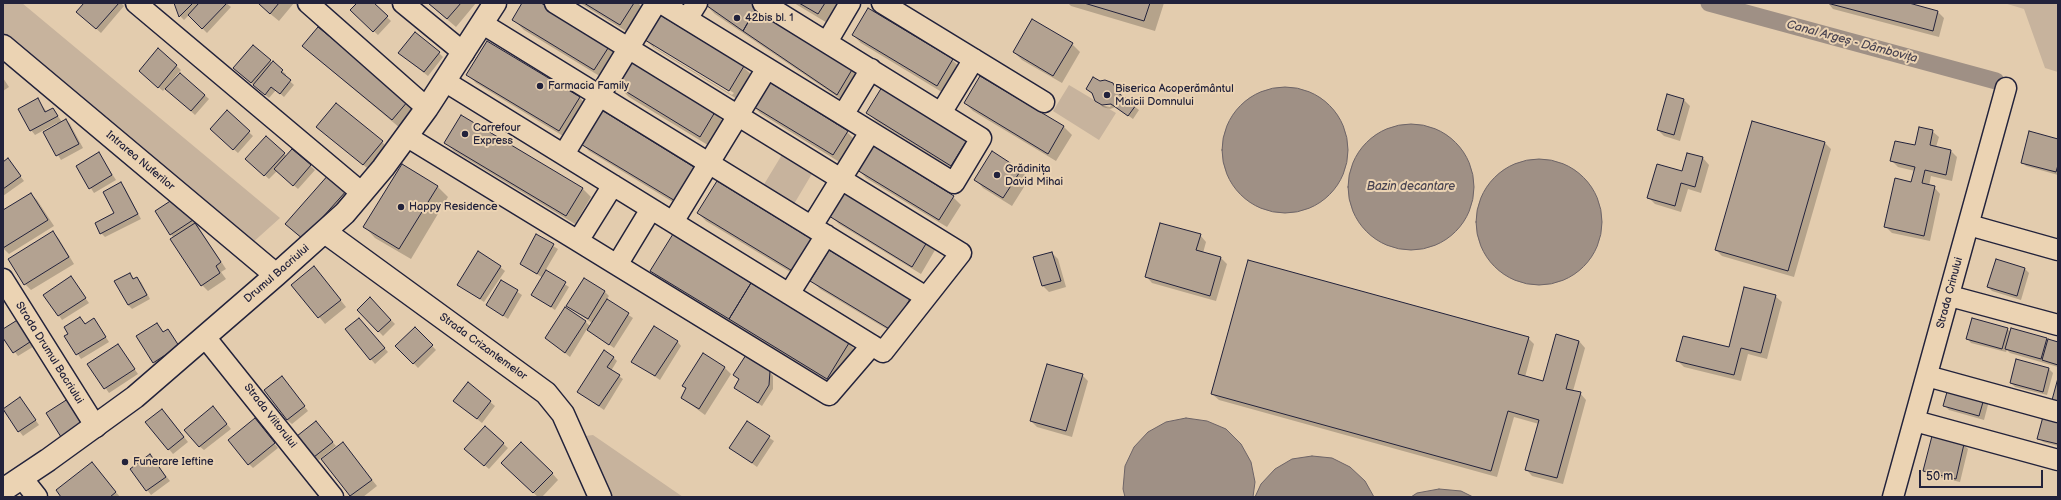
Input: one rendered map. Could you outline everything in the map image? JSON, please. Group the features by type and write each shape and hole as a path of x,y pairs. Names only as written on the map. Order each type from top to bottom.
{"street":[{"path":"136,3 362,194"},
{"path":"308,3 427,108"},
{"path":"403,3 464,53"},
{"name":"Drumul Bacriului","path":"3,490 96,427 135,397 206,337 325,232 362,194 427,108 446,82 495,3"},
{"path":"446,82 883,352 961,252 556,3"},
{"path":"564,154 656,3"},
{"path":"661,3 692,11 766,68 954,183 982,138 763,3"},
{"path":"827,42 850,3"},
{"path":"882,3 1044,102"},
{"path":"482,24 926,296"},
{"name":"Intrarea Nuferilor","path":"3,46 276,275"},
{"path":"941,113 974,59"},
{"path":"673,222 766,68"},
{"path":"843,115 871,70"},
{"name":"Strada Crinului","path":"1893,497 1950,296 2006,88"},
{"path":"789,294 819,231 841,179 870,132"},
{"path":"406,136 829,395 872,345"},
{"path":"578,241 613,185"},
{"path":"617,265 651,209"},
{"path":"1969,225 2058,250"},
{"name":"Strada Crizantemelor","path":"325,232 546,393 563,414 600,497"},
{"name":"Strada Drumul Bacriului","path":"3,279 96,427"},
{"path":"1950,296 2058,325"},
{"name":"Strada Viitorului","path":"206,337 333,497"},
{"path":"1927,376 2058,412"},
{"path":"1915,421 2058,460"},
{"path":"22,478 37,497"}],"shaded area":[{"path":"3,3 22,3 280,218 251,244 3,40"},
{"path":"2004,3 2058,3 2058,72 2045,68 2024,9"},
{"path":"1069,85 1116,113 1099,140 1053,111"},
{"path":"783,153 813,172 794,204 763,186"},
{"path":"593,435 683,497 611,497 585,436"}],"water":[{"name":"Bazin decantare","path":"1291,87 1315,94 1330,105 1341,120 1347,138 1347,162 1341,180 1330,195 1315,206 1297,212 1279,213 1255,206 1240,195 1229,180 1223,162 1222,144 1229,120 1240,105 1255,94 1273,88"},
{"name":"Bazin decantare","path":"1405,124 1417,124 1435,128 1456,142 1470,163 1474,187 1470,211 1456,232 1435,246 1417,250 1405,250 1387,246 1366,232 1352,211 1348,193 1348,181 1352,163 1366,142 1387,128"},
{"name":"Bazin decantare","path":"1545,159 1569,166 1584,177 1595,192 1601,210 1601,234 1595,252 1584,267 1569,278 1551,284 1533,285 1509,278 1494,267 1483,252 1477,234 1476,216 1483,192 1494,177 1509,166 1527,160"},
{"path":"1186,418 1207,421 1226,429 1241,444 1251,462 1255,482 1253,497 1125,497 1123,489 1125,466 1134,447 1148,432 1166,422"},
{"path":"1312,456 1332,458 1350,467 1365,481 1374,497 1255,497 1261,484 1275,469 1292,459"},
{"path":"1439,489 1461,491 1473,497 1411,497 1417,493"}],"building":[{"path":"84,3 119,3 96,29 76,12"},
{"path":"174,3 193,3 179,17"},
{"path":"199,3 227,3 202,29 188,15"},
{"path":"258,3 279,3 270,14"},
{"path":"357,3 374,3 388,16 373,32 350,10"},
{"path":"428,3 461,3 447,19"},
{"path":"522,3 541,3 610,45 594,70 512,20"},
{"path":"584,3 634,3 620,25"},
{"name":"42bis bl. 1","path":"703,3 756,3 758,5 743,31"},
{"path":"799,3 825,3 818,14"},
{"path":"1084,3 1150,3 1144,21"},
{"path":"1827,3 1909,3 1938,11 1933,31"},
{"path":"758,5 853,68 837,95 743,31"},
{"path":"868,8 953,59 937,86 852,35"},
{"path":"660,15 744,66 729,91 645,40"},
{"path":"1032,19 1073,43 1053,76 1013,52"},
{"path":"318,27 408,101 392,120 302,46"},
{"path":"415,32 440,52 424,72 398,53"},
{"path":"487,41 580,97 559,131 466,75"},
{"path":"253,45 271,60 251,83 233,68"},
{"path":"158,48 177,65 158,88 139,71"},
{"path":"273,61 283,70 281,72 291,80 280,94 271,87 265,95 253,85"},
{"path":"632,61 715,112 700,137 617,86"},
{"path":"180,73 205,95 191,111 165,89"},
{"path":"980,76 1064,126 1048,154 964,103"},
{"name":"Biserica Acoperământul Maicii Domnului","path":"1093,77 1100,81 1105,80 1113,83 1118,93 1136,105 1128,116 1111,104 1102,105 1095,101 1092,93 1086,89"},
{"path":"766,80 848,131 833,155 751,105"},
{"path":"882,87 967,140 951,166 866,113"},
{"path":"1667,94 1684,99 1674,135 1657,130"},
{"path":"38,98 45,112 53,108 58,116 30,131 18,109"},
{"path":"336,103 383,141 363,165 316,127"},
{"path":"600,109 697,169 677,202 579,143"},
{"path":"227,110 250,131 233,150 210,129"},
{"path":"461,115 583,188 566,216 444,143"},
{"path":"66,119 79,144 56,156 43,132"},
{"path":"1752,121 1825,142 1788,271 1715,250"},
{"path":"1919,127 1933,130 1930,145 1951,150 1946,175 1925,170 1922,183 1935,186 1924,236 1884,227 1895,178 1911,182 1915,167 1890,161 1895,141 1915,145"},
{"path":"2029,131 2058,139 2058,165 2056,172 2021,163"},
{"path":"266,136 285,153 264,176 245,159"},
{"path":"872,145 954,196 939,220 857,170"},
{"path":"292,149 311,165 293,186 274,169"},
{"name":"Grădinița David Mihai","path":"992,151 1021,170 1003,198 974,180"},
{"path":"99,152 112,175 89,189 76,166"},
{"path":"1687,153 1703,157 1695,187 1681,183 1675,206 1647,198 1657,164 1682,171"},
{"path":"8,158 21,176 3,189 3,162"},
{"name":"Happy Residence","path":"402,164 438,186 399,249 363,227"},
{"path":"330,173 348,189 303,239 285,224"},
{"path":"717,181 813,240 794,272 697,213"},
{"path":"121,182 138,214 100,234 95,223 114,213 103,192"},
{"path":"845,191 927,242 912,267 829,216"},
{"path":"31,193 48,220 3,248 3,210"},
{"path":"178,196 193,220 170,235 155,211"},
{"path":"195,223 221,262 216,266 220,273 201,286 170,239"},
{"path":"1160,223 1201,234 1196,250 1221,257 1210,296 1145,277"},
{"path":"53,231 69,257 24,285 8,259"},
{"path":"536,234 554,244 537,274 520,264"},
{"path":"673,234 751,283 729,319 650,271"},
{"path":"829,250 910,299 891,330 810,281"},
{"path":"478,251 501,266 480,299 457,285"},
{"path":"1052,252 1061,281 1042,286 1033,257"},
{"path":"1996,259 2025,268 2017,296 1987,287"},
{"path":"1248,260 1529,337 1518,374 1543,381 1556,334 1579,341 1566,389 1581,392 1557,478 1525,470 1539,420 1508,411 1491,471 1211,394"},
{"path":"314,266 341,300 318,318 291,285"},
{"path":"546,270 566,282 551,307 531,295"},
{"path":"130,273 133,279 137,277 147,295 128,305 114,281"},
{"path":"71,276 86,298 58,316 43,295"},
{"path":"584,278 605,291 588,319 566,306"},
{"path":"501,280 518,290 503,316 486,305"},
{"path":"751,283 849,343 827,379 729,319"},
{"path":"1744,287 1776,295 1761,353 1741,348 1734,375 1676,361 1683,336 1729,347"},
{"path":"370,297 391,320 378,332 357,310"},
{"path":"607,299 629,313 609,345 587,330"},
{"path":"565,307 586,321 565,353 545,338"},
{"path":"80,317 85,324 94,318 106,337 76,355 64,336 68,334 64,327"},
{"path":"359,318 385,348 370,360 345,329"},
{"path":"1972,318 2008,328 2002,349 1966,339"},
{"path":"19,319 33,340 13,353 3,338 3,329"},
{"path":"157,323 163,332 168,329 179,346 153,363 136,336"},
{"path":"654,326 678,341 655,376 631,362"},
{"path":"415,327 433,345 413,364 395,346"},
{"path":"2011,328 2047,338 2041,359 2005,349"},
{"path":"2048,339 2058,342 2058,365 2042,360"},
{"path":"118,344 135,369 104,389 87,364"},
{"path":"604,350 614,357 607,367 620,375 599,406 577,392"},
{"path":"703,353 725,367 699,409 681,398 686,388 682,386"},
{"path":"746,355 770,371 769,385 758,403 734,388 739,379 733,375"},
{"path":"2016,359 2049,368 2043,392 2010,383"},
{"path":"1047,364 1083,374 1066,431 1030,421"},
{"path":"282,376 305,406 287,420 264,390"},
{"path":"2058,378 2058,401 2052,400"},
{"path":"468,382 491,401 477,419 453,401"},
{"path":"1949,385 1985,395 1979,416 1943,406"},
{"path":"20,397 36,420 18,432 3,409"},
{"path":"71,397 86,421 61,437 46,413"},
{"path":"213,406 227,424 199,447 184,430"},
{"path":"162,409 184,437 168,450 145,422"},
{"path":"2044,413 2058,417 2058,444 2037,439"},
{"path":"255,418 275,443 248,465 228,440"},
{"path":"316,421 333,442 314,457 297,436"},
{"path":"747,421 770,436 752,463 729,448"},
{"path":"485,426 504,443 484,466 464,449"},
{"path":"1932,436 1964,444 1956,479 1923,471"},
{"path":"343,442 372,480 350,496 321,459"},
{"path":"521,442 553,473 533,493 501,463"},
{"path":"150,454 166,477 146,491 130,469"},
{"path":"92,462 116,492 110,497 61,497 56,490"}],"waterway":[{"name":"Canal Argeș - Dâmbovița","path":"1709,3 1996,81"}],"place":[{"name":"42bis bl. 1","path":"737,18"},
{"name":"Farmacia Family","path":"540,86"},
{"name":"Biserica Acoperământul Maicii Domnului","path":"1107,95"},
{"name":"Carrefour Express","path":"465,134"},
{"name":"Grădinița David Mihai","path":"997,175"},
{"name":"Happy Residence","path":"401,207"},
{"name":"Funerare Ieftine","path":"125,462"}]}
